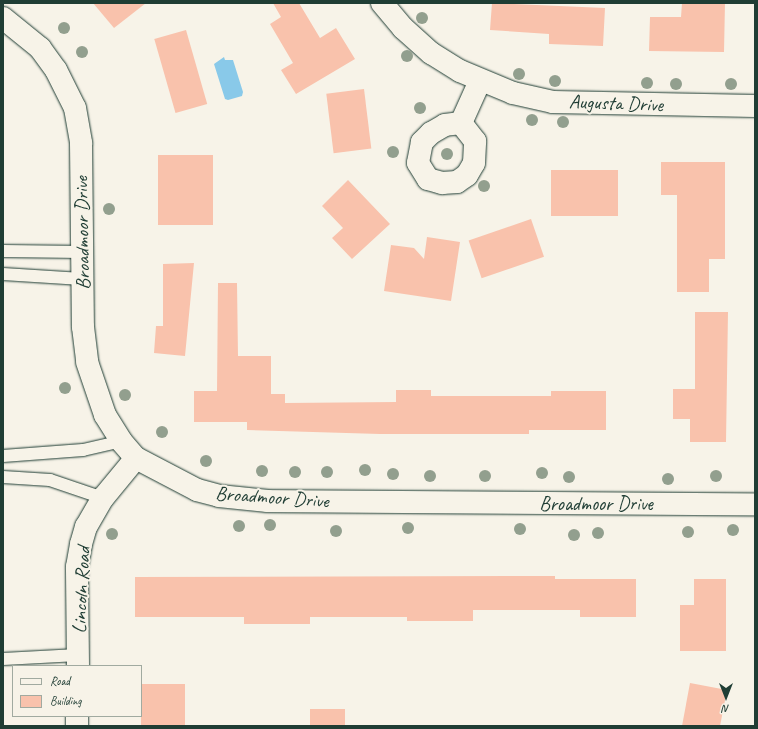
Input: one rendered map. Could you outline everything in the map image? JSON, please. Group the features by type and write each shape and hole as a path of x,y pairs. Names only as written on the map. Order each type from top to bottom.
{"street":[{"name":"Augusta Drive","path":"382,3 403,28 431,53 480,82 513,93 553,102 755,106"},
{"name":"Broadmoor Drive","path":"3,18 40,48 56,70 75,108 81,143 82,280 87,362 93,386 121,441 136,458 197,490 219,496 268,501 755,504"},
{"path":"461,123 480,82"},
{"name":"Lincoln Road","path":"78,661 80,552 86,527 103,498 136,458"}],"lane":[{"path":"3,251 82,252"},
{"path":"3,274 82,280"},
{"path":"3,456 83,450 121,441"},
{"path":"3,478 50,480 103,498"},
{"path":"3,659 78,661"}],"water":[{"path":"224,57 225,60 233,60 243,92 242,96 228,100 225,99 214,64"}],"building":[{"path":"93,3 146,3 114,28"},
{"path":"273,3 299,3 320,38 336,28 355,59 296,94 281,70 293,63 270,24 281,17"},
{"path":"492,3 605,8 603,46 549,44 549,34 490,30"},
{"path":"682,3 725,3 724,52 649,51 650,17 681,17"},
{"path":"186,30 207,104 176,113 154,39"},
{"path":"364,89 371,149 334,153 326,94"},
{"path":"158,155 213,155 213,225 158,225"},
{"path":"661,162 725,162 725,259 709,259 709,292 677,292 677,195 661,195"},
{"path":"551,170 618,170 618,216 551,216"},
{"path":"348,180 390,224 352,259 332,238 343,228 322,206"},
{"path":"531,219 544,257 482,278 469,240"},
{"path":"427,237 460,242 451,301 384,291 391,245 414,248 424,259"},
{"path":"194,263 185,356 154,353 156,326 163,326 163,264"},
{"path":"218,283 237,283 238,356 271,356 271,394 285,394 285,403 396,402 396,390 431,390 431,396 551,396 551,391 606,391 606,430 529,430 529,434 380,434 247,430 247,422 194,422 194,391 217,391"},
{"path":"695,312 728,312 726,442 690,442 690,419 673,419 673,389 695,389"},
{"path":"555,576 555,579 636,579 636,617 580,617 580,610 473,610 473,621 407,621 407,617 310,617 310,624 244,624 244,617 135,617 135,577"},
{"path":"694,579 726,579 726,651 680,651 680,605 694,605"},
{"path":"690,683 727,690 720,726 682,726"},
{"path":"142,684 185,684 185,726 141,726"},
{"path":"310,709 345,709 345,726 310,726"}]}
